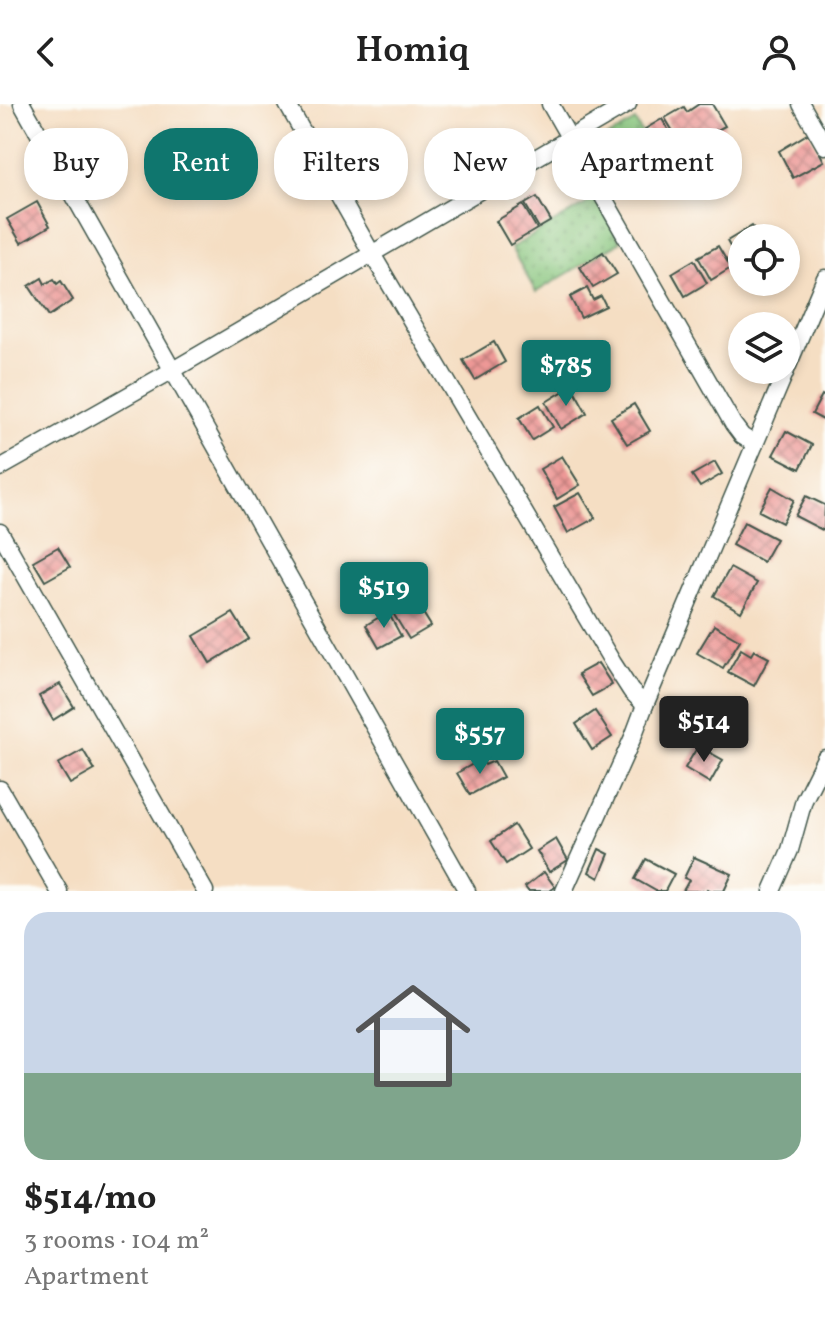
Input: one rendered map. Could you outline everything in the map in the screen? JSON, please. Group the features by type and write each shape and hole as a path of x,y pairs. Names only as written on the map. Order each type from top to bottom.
{"street":[{"path":"22,104 467,891"},
{"path":"287,104 613,663 631,691 645,705"},
{"path":"550,104 564,128"},
{"path":"585,128 628,104"},
{"path":"801,104 825,146"},
{"path":"0,468 552,147"},
{"path":"605,200 733,424 742,436 755,444"},
{"path":"564,891 633,737 825,278"},
{"path":"0,532 205,891"},
{"path":"772,891 790,850 804,800 825,758"},
{"path":"0,789 59,891"}],"green space":[{"path":"635,121 639,128 623,128"},
{"path":"593,200 597,200 620,242 536,292 511,248"}],"building":[{"path":"699,104 712,104 725,126 671,128 665,118 684,107 687,112"},
{"path":"662,119 667,128 647,128"},
{"path":"809,133 824,161 793,178 779,151"},
{"path":"536,198 551,221 539,228 525,204"},
{"path":"37,202 50,226 21,243 7,219"},
{"path":"523,205 537,229 510,245 496,221"},
{"path":"718,246 728,263 728,270 711,280 698,257"},
{"path":"603,252 617,274 593,288 580,267"},
{"path":"694,260 707,283 685,296 672,273"},
{"path":"42,278 45,284 54,279 57,284 61,281 73,300 49,316 29,286"},
{"path":"587,288 593,300 601,296 606,306 581,318 570,297"},
{"path":"494,342 505,362 475,380 463,360"},
{"path":"572,386 587,413 561,429 546,402"},
{"path":"822,395 825,397 825,421 812,414"},
{"path":"634,404 650,431 627,444 611,418"},
{"path":"540,405 553,427 532,440 519,418"},
{"path":"786,431 812,445 800,469 773,455"},
{"path":"562,456 580,485 557,499 540,469"},
{"path":"715,462 722,474 700,487 692,475"},
{"path":"772,487 794,500 782,523 759,511"},
{"path":"580,493 595,518 568,533 554,507"},
{"path":"806,496 825,505 824,531 795,516"},
{"path":"744,522 776,539 763,562 732,545"},
{"path":"58,547 70,567 45,581 33,561"},
{"path":"730,568 757,583 741,612 714,596"},
{"path":"415,600 431,626 409,639 393,613"},
{"path":"388,612 401,636 379,648 366,625"},
{"path":"233,613 249,639 210,663 194,636"},
{"path":"714,625 740,640 723,668 697,653"},
{"path":"741,649 751,655 754,650 769,658 754,686 728,672"},
{"path":"598,663 612,685 592,696 578,674"},
{"path":"60,684 74,707 53,720 39,696"},
{"path":"675,709 696,720 685,740 664,729 667,722 664,716 666,713 672,714"},
{"path":"595,711 612,737 592,750 576,724"},
{"path":"698,746 723,760 710,783 685,768"},
{"path":"83,750 95,770 70,784 58,764"},
{"path":"482,759 485,765 494,761 503,777 470,795 457,773"},
{"path":"514,825 529,849 506,864 491,841"},
{"path":"556,839 568,860 549,872 537,851"},
{"path":"599,849 609,854 599,878 589,872"},
{"path":"694,857 732,874 724,891 683,891 689,880 684,878"},
{"path":"646,859 674,874 665,891 656,891 635,879"},
{"path":"544,872 555,887 550,891 528,891 525,887"}]}
